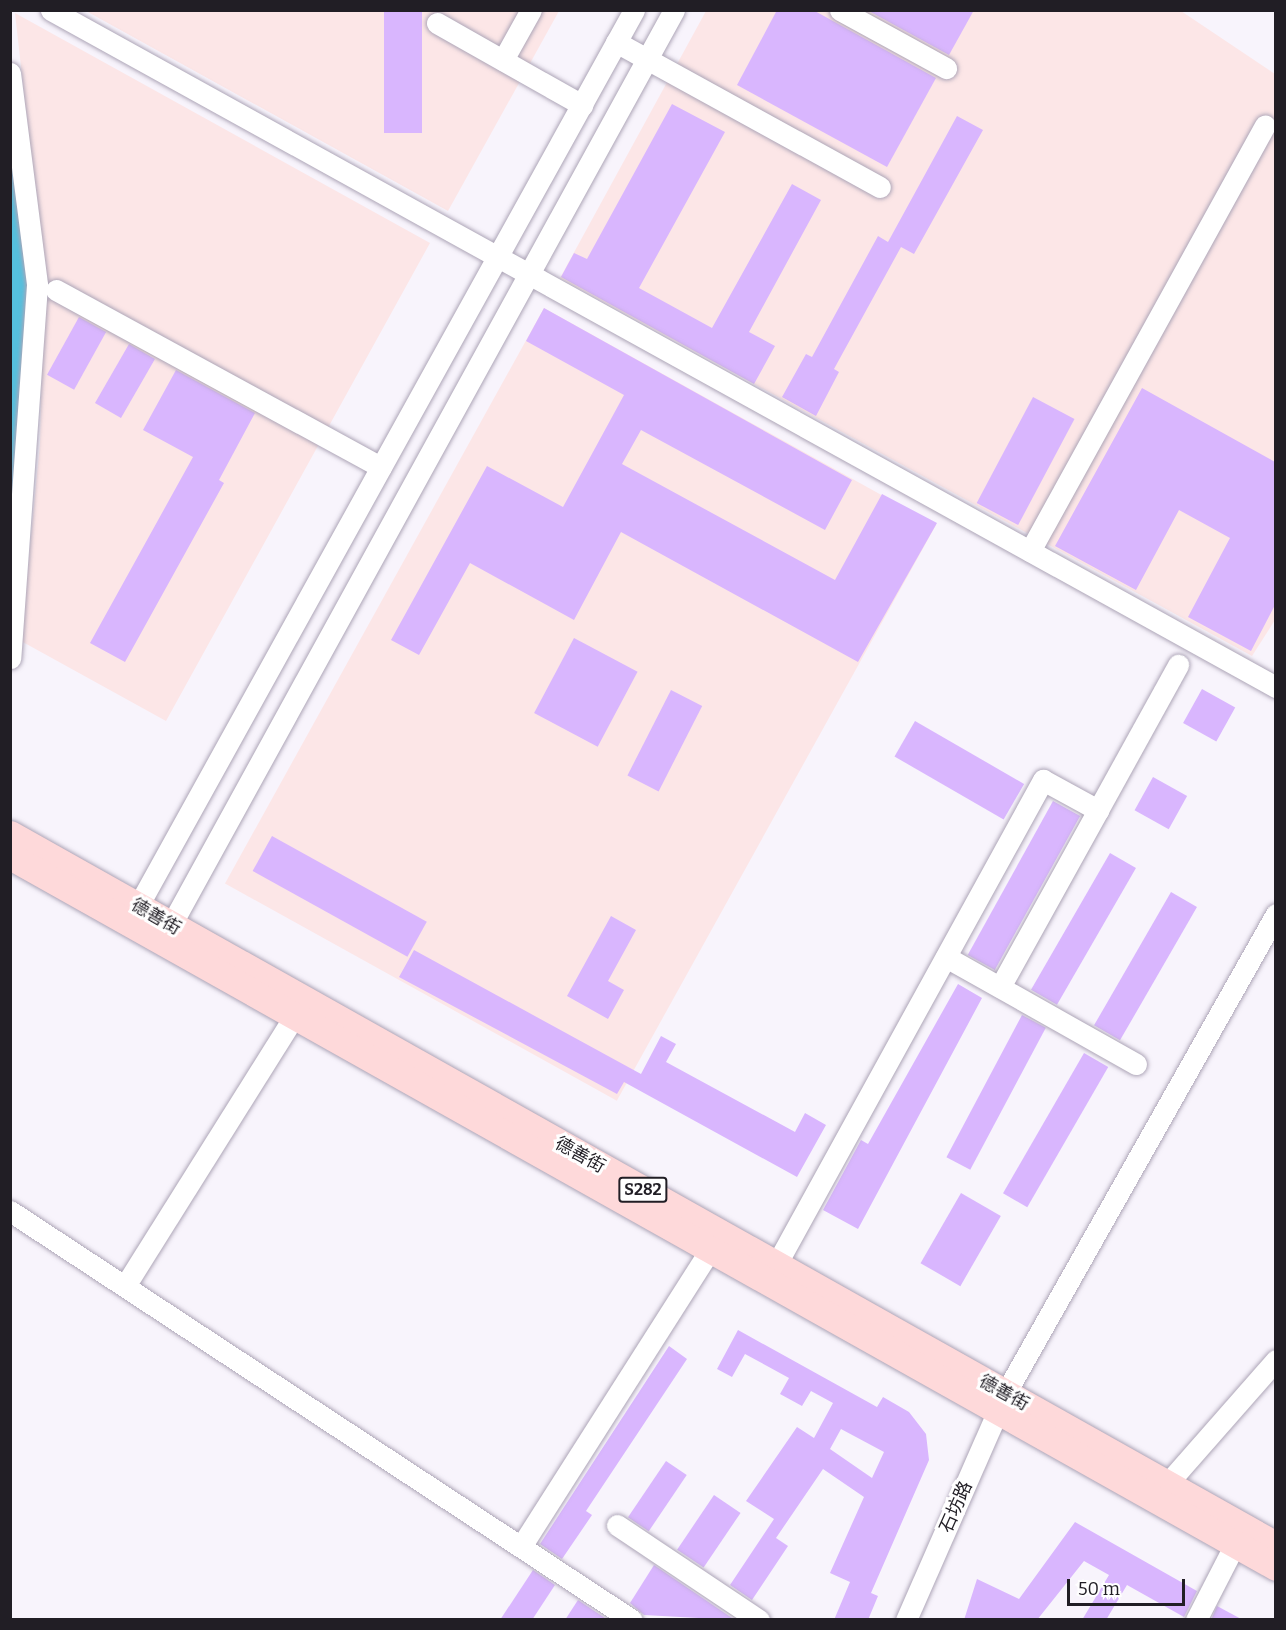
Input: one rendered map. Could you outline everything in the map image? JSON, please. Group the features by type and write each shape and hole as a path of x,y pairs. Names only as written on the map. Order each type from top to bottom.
{"main road":[{"name":"德善街","path":"10,834 776,1265 1275,1567"},
{"name":"德善街","path":"10,856 710,1250 1001,1402 1167,1484 1275,1545"}],"street":[{"path":"51,10 1275,687"},
{"path":"503,60 531,10"},
{"path":"138,906 634,10"},
{"path":"171,925 526,273 674,10"},
{"path":"840,10 946,68"},
{"path":"437,23 582,105"},
{"path":"616,42 880,187"},
{"path":"10,73 37,285 10,658"},
{"path":"1030,551 1265,126"},
{"path":"56,290 381,467"},
{"path":"1000,987 1178,665"},
{"path":"776,1265 1043,780 1098,810"},
{"name":"石坊路","path":"906,1620 1001,1402 1275,914"},
{"path":"946,957 1136,1064"},
{"path":"126,1286 294,1017"},
{"path":"10,1211 522,1545 632,1620"},
{"path":"522,1545 710,1250"},
{"path":"1167,1484 1275,1360"},
{"path":"617,1525 759,1620"},
{"path":"1196,1620 1235,1544"}],"shaded area":[{"path":"86,11 559,11 448,211"},
{"path":"706,11 1181,11 1275,74 1275,620 1252,656 560,278"},
{"path":"15,13 430,243 166,721 21,641 40,443 44,273"},
{"path":"544,308 936,525 617,1101 225,883"}],"water":[{"path":"11,156 30,263 11,573"}],"building":[{"path":"384,10 422,10 422,133 384,133"},
{"path":"777,10 813,10 936,78 887,167 737,85"},
{"path":"867,10 974,10 949,55"},
{"path":"672,104 725,132 639,288 712,328 792,184 821,200 749,332 775,346 754,384 561,277 574,253 587,259"},
{"path":"957,116 983,130 914,254 901,247 834,369 839,372 816,416 782,397 806,354 812,357 878,236 888,242"},
{"path":"544,308 852,480 825,530 641,430 622,464 835,580 882,494 937,523 858,662 621,532 574,620 470,563 419,655 391,640 487,466 563,507 624,395 526,341"},
{"path":"79,317 106,332 74,390 47,375"},
{"path":"129,344 155,359 121,418 95,403"},
{"path":"176,370 255,413 219,480 224,483 125,662 90,643 193,457 143,430"},
{"path":"1142,388 1275,462 1275,605 1251,651 1188,617 1230,538 1179,510 1136,590 1055,546"},
{"path":"1033,397 1074,419 1018,525 977,503"},
{"path":"574,638 638,672 598,747 534,713"},
{"path":"1202,689 1235,707 1216,742 1183,723"},
{"path":"671,690 702,706 659,791 627,776"},
{"path":"915,721 1024,784 1004,820 894,757"},
{"path":"1153,777 1187,796 1169,829 1135,810"},
{"path":"1053,801 1080,816 995,970 968,955"},
{"path":"272,836 427,922 407,957 253,871"},
{"path":"1110,853 1136,868 1057,1005 1031,990"},
{"path":"1171,892 1197,907 1120,1040 1094,1025"},
{"path":"611,916 636,930 608,981 624,990 608,1019 567,996"},
{"path":"414,950 641,1074 661,1036 676,1044 666,1062 795,1132 805,1113 826,1125 797,1177 624,1082 617,1094 399,977"},
{"path":"958,984 982,998 858,1229 823,1210 861,1140 868,1144"},
{"path":"1022,1015 1046,1028 970,1170 946,1157"},
{"path":"1084,1053 1108,1067 1027,1207 1003,1193"},
{"path":"961,1193 1001,1216 960,1286 920,1263"},
{"path":"738,1330 877,1407 883,1397 909,1412 926,1434 929,1460 871,1593 878,1596 868,1620 834,1620 850,1582 830,1573 864,1497 823,1469 776,1538 788,1546 752,1600 730,1585 774,1519 746,1501 797,1427 814,1438 833,1403 811,1391 802,1406 780,1394 789,1378 745,1354 732,1377 717,1369","holes":["841,1429 884,1452 872,1478 830,1449"]},
{"path":"669,1346 687,1359 586,1511 592,1515 562,1559 540,1544"},
{"path":"666,1461 687,1475 649,1531 628,1517"},
{"path":"714,1495 741,1513 704,1568 677,1550"},
{"path":"1075,1522 1197,1591 1184,1617 1127,1585 1106,1620 1082,1620 1109,1575 1084,1561 1037,1620 964,1620 977,1579 1019,1599"},
{"path":"654,1565 735,1620 644,1615 630,1603"},
{"path":"533,1570 555,1585 532,1620 500,1620"},
{"path":"578,1600 608,1620 565,1620"},
{"path":"1217,1606 1243,1620 1211,1620"}]}
